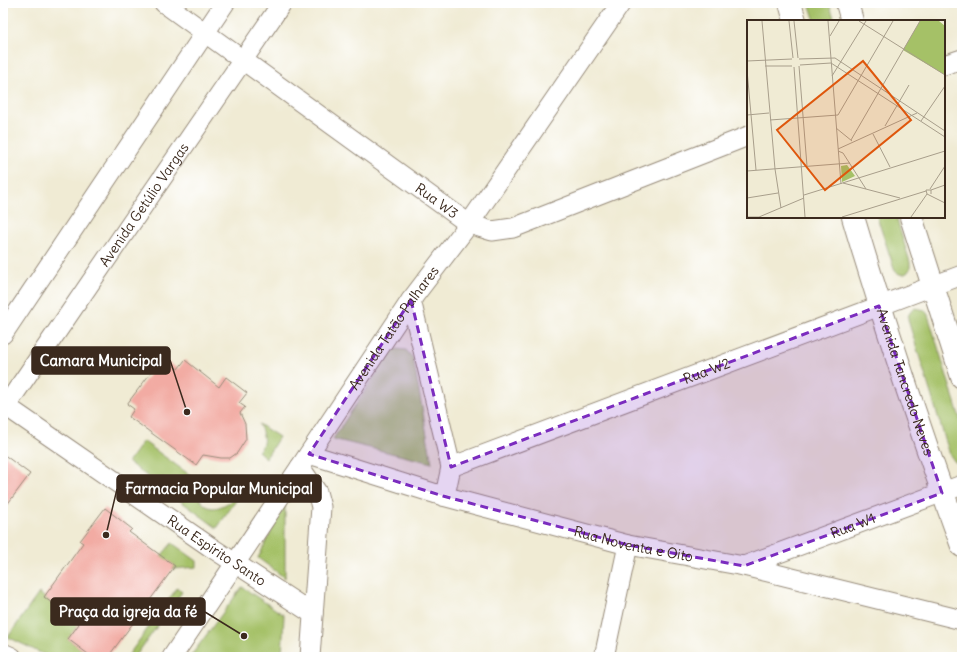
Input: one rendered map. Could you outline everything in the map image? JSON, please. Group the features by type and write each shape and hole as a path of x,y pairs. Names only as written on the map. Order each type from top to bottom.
{"street":[{"name":"Rua W3","path":"164,3 469,224 492,231 512,228 747,136"},
{"path":"3,334 225,3"},
{"name":"Avenida Getúlio Vargas","path":"4,405 282,3"},
{"name":"Avenida Tatão Palhares","path":"172,657 305,461 411,300 469,224 621,3"},
{"path":"790,3 795,20"},
{"path":"847,3 852,20"},
{"path":"945,66 962,58"},
{"name":"Avenida Tancredo Neves","path":"853,218 879,306 952,489 962,546"},
{"path":"912,218 932,287 962,377"},
{"name":"Rua W2","path":"451,467 962,275"},
{"path":"411,300 451,467 443,496"},
{"name":"Rua Espírito Santo","path":"4,405 235,563 313,614"},
{"path":"305,461 321,507 310,657"},
{"name":"Rua Noventa e Oito","path":"305,461 628,545 744,566 962,620"},
{"name":"Rua W1","path":"744,566 952,489"},
{"path":"604,657 628,545"},
{"path":"3,653 12,657"}],"highlighted area":[{"path":"411,300 451,467 879,306 942,493 744,566 628,545 443,496 309,454"}],"green space":[{"path":"809,3 829,3 835,20 815,20"},
{"path":"877,218 896,218 910,262 910,269 907,273 899,274 894,268"},
{"path":"915,308 925,310 928,315 962,425 962,463 955,462 950,455 908,320 908,316"},
{"path":"396,349 406,350 413,358 432,463 333,439 391,351"},
{"path":"259,424 279,437 266,458 258,451 263,445 263,435"},
{"path":"143,441 194,478 199,496 206,506 217,508 231,501 242,492 217,528 128,462"},
{"path":"285,504 285,578 258,558"},
{"path":"172,543 197,561 197,567 172,569 175,566 161,556"},
{"path":"242,587 284,615 282,657 190,657"},
{"path":"177,588 182,592 135,657 127,657"},
{"path":"39,593 62,611 71,597 90,610 68,639 92,657 49,657 8,637"}],"building":[{"path":"162,358 178,369 185,360 219,387 226,377 247,393 239,403 245,407 240,413 245,424 246,439 237,453 230,458 203,455 196,465 129,417 134,409 127,404"},
{"path":"3,454 30,474 3,510"},
{"path":"105,508 132,529 129,532 175,566 108,657 92,657 68,639 79,624 44,597 83,543 80,541"}],"place":[{"name":"Camara Municipal","path":"187,412"},
{"name":"Farmacia Popular Municipal","path":"106,535"},
{"name":"Praça da igreja da fé","path":"244,636"}]}
